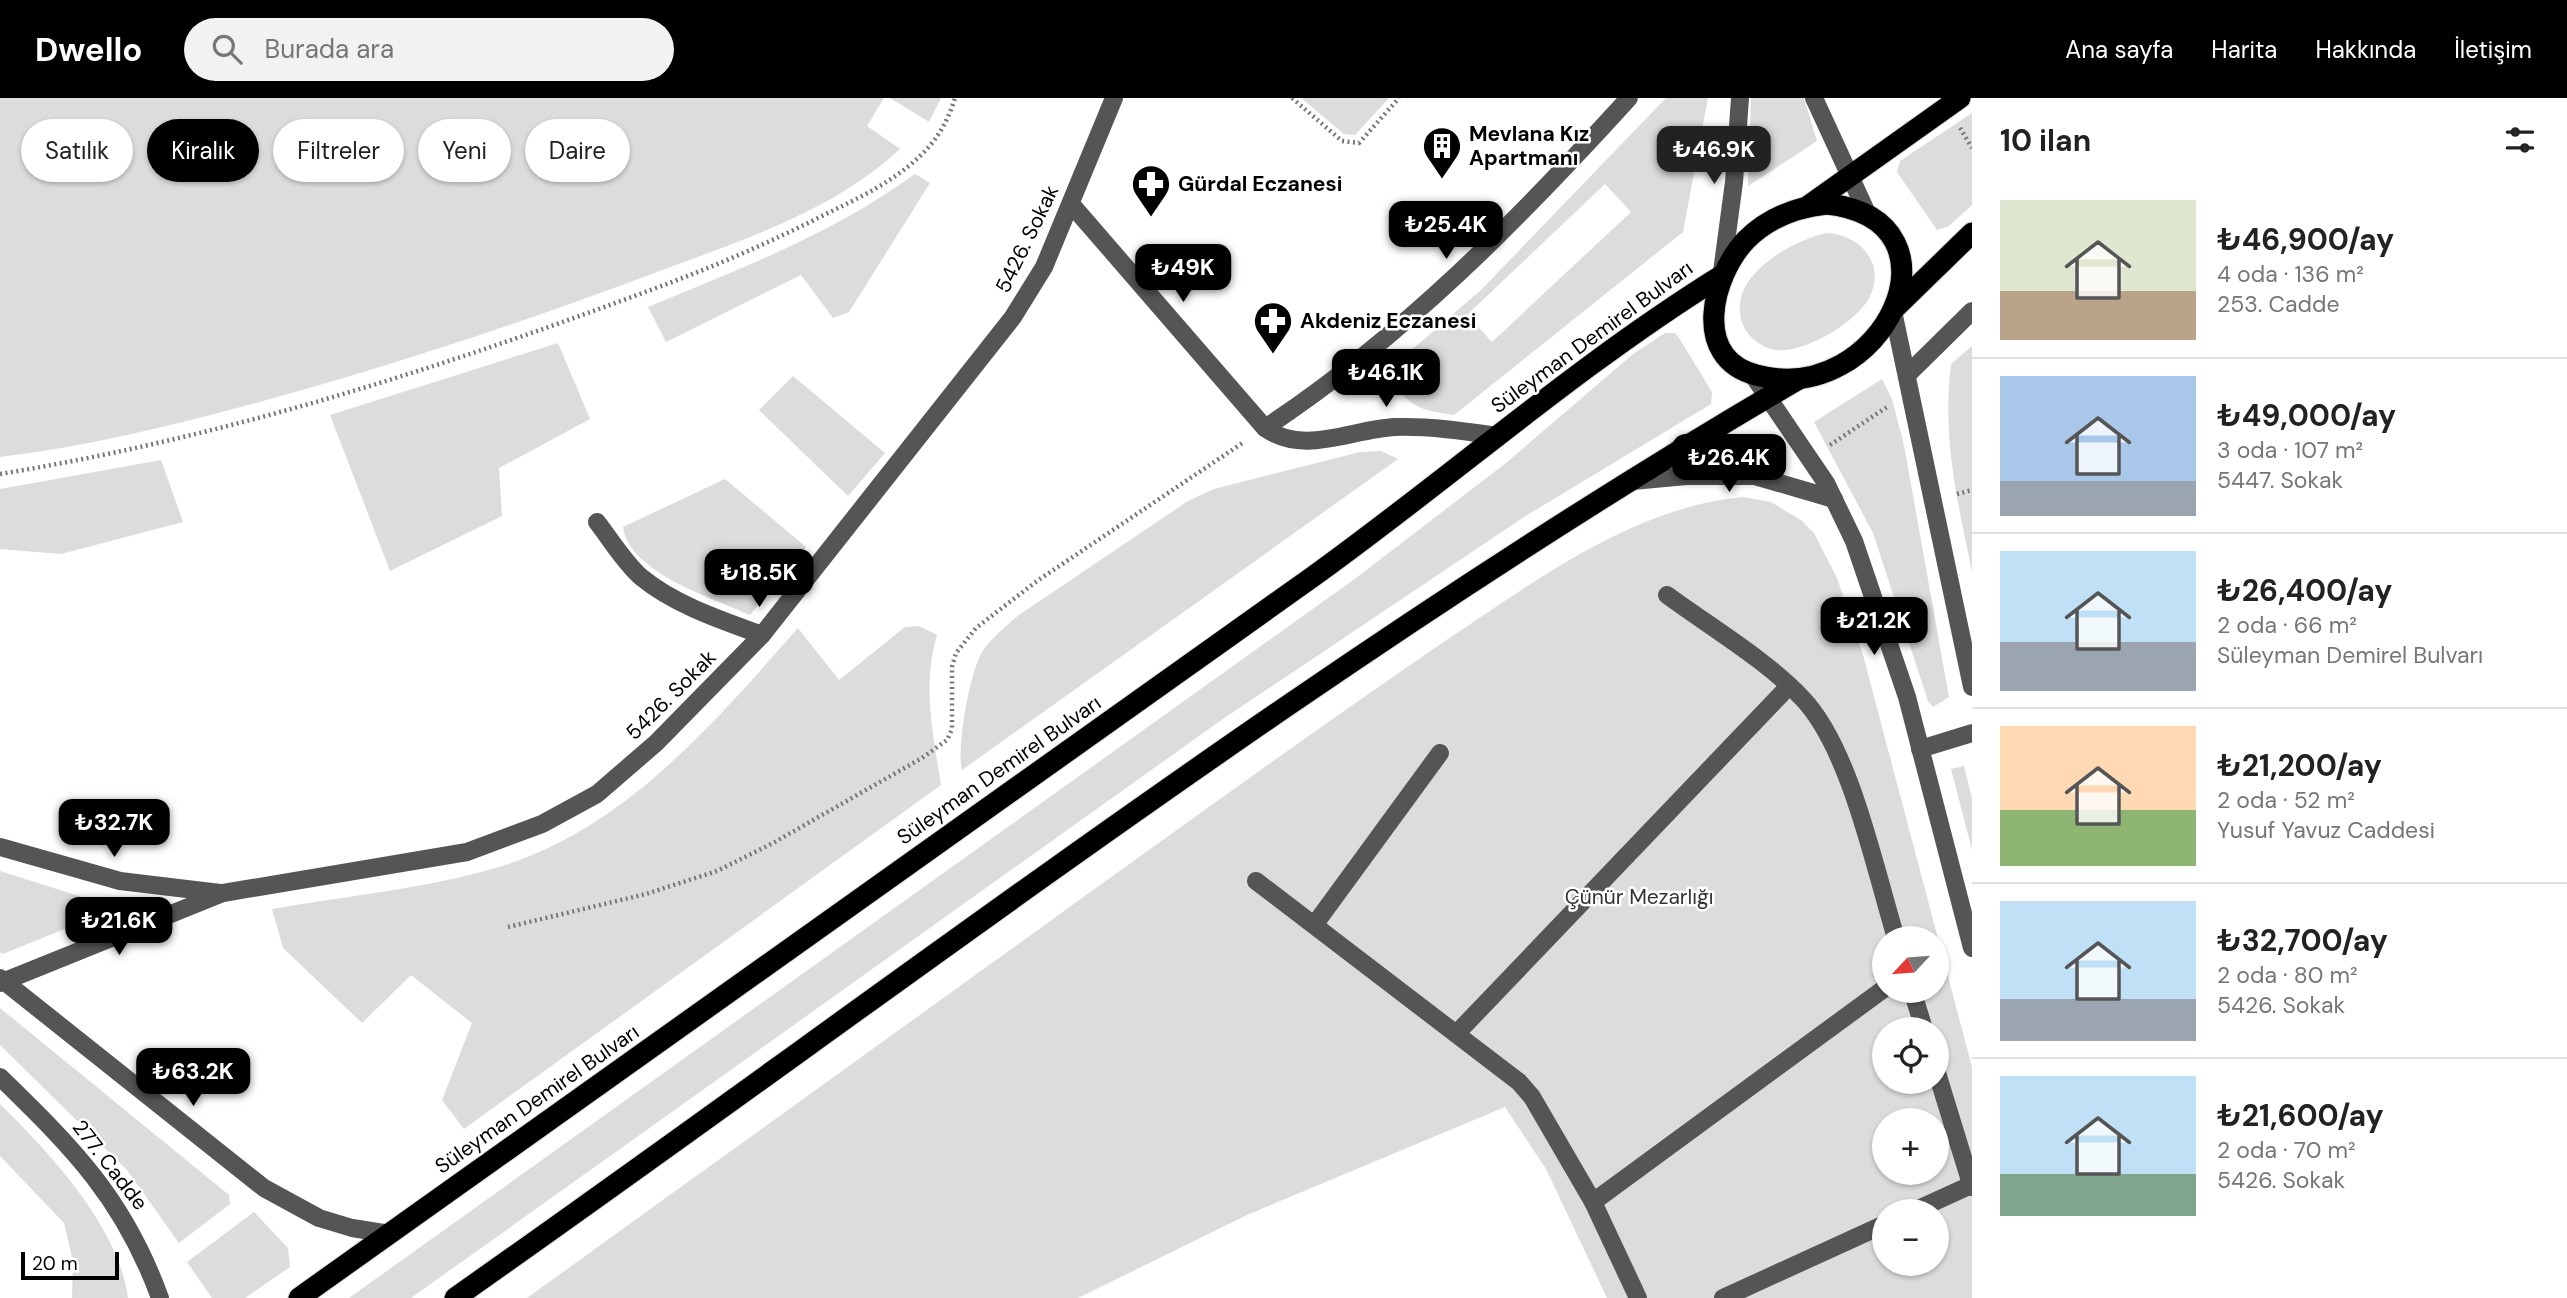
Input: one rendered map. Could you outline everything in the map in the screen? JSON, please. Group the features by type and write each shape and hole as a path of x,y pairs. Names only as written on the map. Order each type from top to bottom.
{"highway":[{"name":"Süleyman Demirel Bulvarı","path":"1808,206 1846,206 1867,213 1887,229 1898,246 1903,263 1900,288 1893,310 1881,332 1865,350 1823,374 1775,380 1752,374 1735,365 1722,350 1712,313 1721,276 1746,240 1759,229 1808,206 1960,98"},
{"name":"Süleyman Demirel Bulvarı","path":"1893,310 1972,233"},
{"name":"Süleyman Demirel Bulvarı","path":"299,1298 1314,576 1663,312 1721,276"},
{"name":"Süleyman Demirel Bulvarı","path":"455,1298 1166,789 1336,671 1626,482 1799,379"}],"street":[{"name":"5426. Sokak","path":"1,981 223,893 439,859 467,852 542,824 597,793 623,773 762,635 1013,317 1044,267 1114,98"},
{"path":"1265,428 1340,377 1467,268 1524,212 1629,98"},
{"path":"1721,276 1734,182 1740,98"},
{"path":"1814,98 1867,213"},
{"path":"1071,204 1265,428 1277,437 1299,441 1393,427 1497,436"},
{"path":"1893,310 1972,687"},
{"path":"1909,383 1972,311"},
{"path":"1752,374 1810,459 1833,499 1871,586 1920,749 1972,948"},
{"path":"1626,482 1686,476 1755,475 1833,499"},
{"path":"597,522 629,564 656,587 706,613 762,635"},
{"path":"1667,595 1789,685 1815,713 1838,754 1892,926"},
{"path":"1458,1032 1789,685"},
{"path":"1920,749 1972,733"},
{"path":"1315,924 1440,753"},
{"path":"0,848 120,881 223,893"},
{"path":"1256,881 1502,1065 1532,1097 1593,1202 1638,1298"},
{"path":"1,981 264,1188 320,1219 390,1234"},
{"path":"1593,1202 1872,998"},
{"name":"277. Cadde","path":"0,1077 79,1156 108,1194 132,1230 160,1298"},
{"path":"1942,1199 1972,1186 1944,1094"},
{"path":"1723,1298 1872,1230"}],"path":[{"path":"0,474 204,433 343,396 535,333 732,259 869,193 902,170 924,153 941,131 955,98"},
{"path":"1292,98 1342,141 1359,143 1399,98"},
{"path":"1810,459 1909,383"},
{"path":"509,926 646,894 717,871 773,844 922,758 947,740 952,729 952,667 956,653 976,628 1037,581 1265,428"},
{"path":"1957,494 1972,490"}],"green space":[{"path":"0,98 884,98 867,126 900,149 842,192 777,226 743,240 495,330 348,377 156,428 94,442 0,457"},
{"path":"890,98 941,98 929,122"},
{"path":"1301,98 1389,98 1355,135 1344,134"},
{"path":"1666,98 1708,98 1683,232 1454,415 1421,408 1400,392 1386,372 1481,290","holes":["1605,184 1631,212 1492,342 1467,315"]},
{"path":"1751,98 1804,98 1817,141 1748,186"},
{"path":"1972,113 1972,205 1949,226 1937,230 1897,172 1900,161"},
{"path":"915,174 930,183 849,312 833,318 801,275 666,342 648,307 752,264 819,232"},
{"path":"1826,233 1850,239 1867,253 1875,274 1869,298 1853,317 1814,342 1787,350 1775,350 1762,345 1745,329 1740,311 1742,295 1750,280 1762,266 1777,255 1794,245"},
{"path":"1665,333 1675,333 1679,338 1712,392 1711,404 1524,517 1220,721 411,1298 349,1298 1356,578 1506,463 1632,355"},
{"path":"558,343 590,419 499,468 502,516 390,571 330,415"},
{"path":"1972,346 1972,572 1952,469 1948,418 1951,364"},
{"path":"793,376 885,453 848,496 759,410"},
{"path":"1882,379 1892,399 1904,445 1949,697 1933,707 1928,701 1873,533 1814,422"},
{"path":"1381,451 1398,459 962,770 963,727 969,690 979,659 992,640 1019,615 1188,501 1214,489 1360,452"},
{"path":"161,460 183,522 61,554 0,549 0,489"},
{"path":"725,479 806,547 750,615 695,592 656,571 640,558 629,543 623,527"},
{"name":"Çünür Mezarlığı","path":"1743,497 1771,502 1802,521 1814,533 1837,578 1863,655 1935,926 1872,926 1872,1003 1950,1003 1950,984 1972,1067 1972,1298 1607,1298 1546,1169 1505,1107 1247,1215 1078,1298 527,1298 1339,714 1516,593 1588,550 1663,515"},
{"path":"919,626 937,635 930,673 930,710 941,785 464,1129 442,1100 472,1023 411,975 362,1023 283,948 272,909 413,887 496,868 542,851 585,828 625,801 663,770 733,701 798,628 839,680 905,627"},
{"path":"1964,766 1972,798 1972,850 1951,769"},
{"path":"0,871 98,902 102,906 102,914 3,954 0,952"},
{"path":"0,1008 229,1195 230,1204 179,1243 127,1170 0,1045"},
{"path":"0,1104 79,1192 111,1244 122,1271 128,1298 72,1298 73,1261 64,1223 0,1156"},
{"path":"254,1212 288,1248 290,1267 245,1298 212,1298 187,1262"}],"place":[{"name":"Mevlana Kız Apartmanı","path":"1442,180"},
{"name":"Gürdal Eczanesi","path":"1151,218"},
{"name":"Akdeniz Eczanesi","path":"1273,355"}]}
